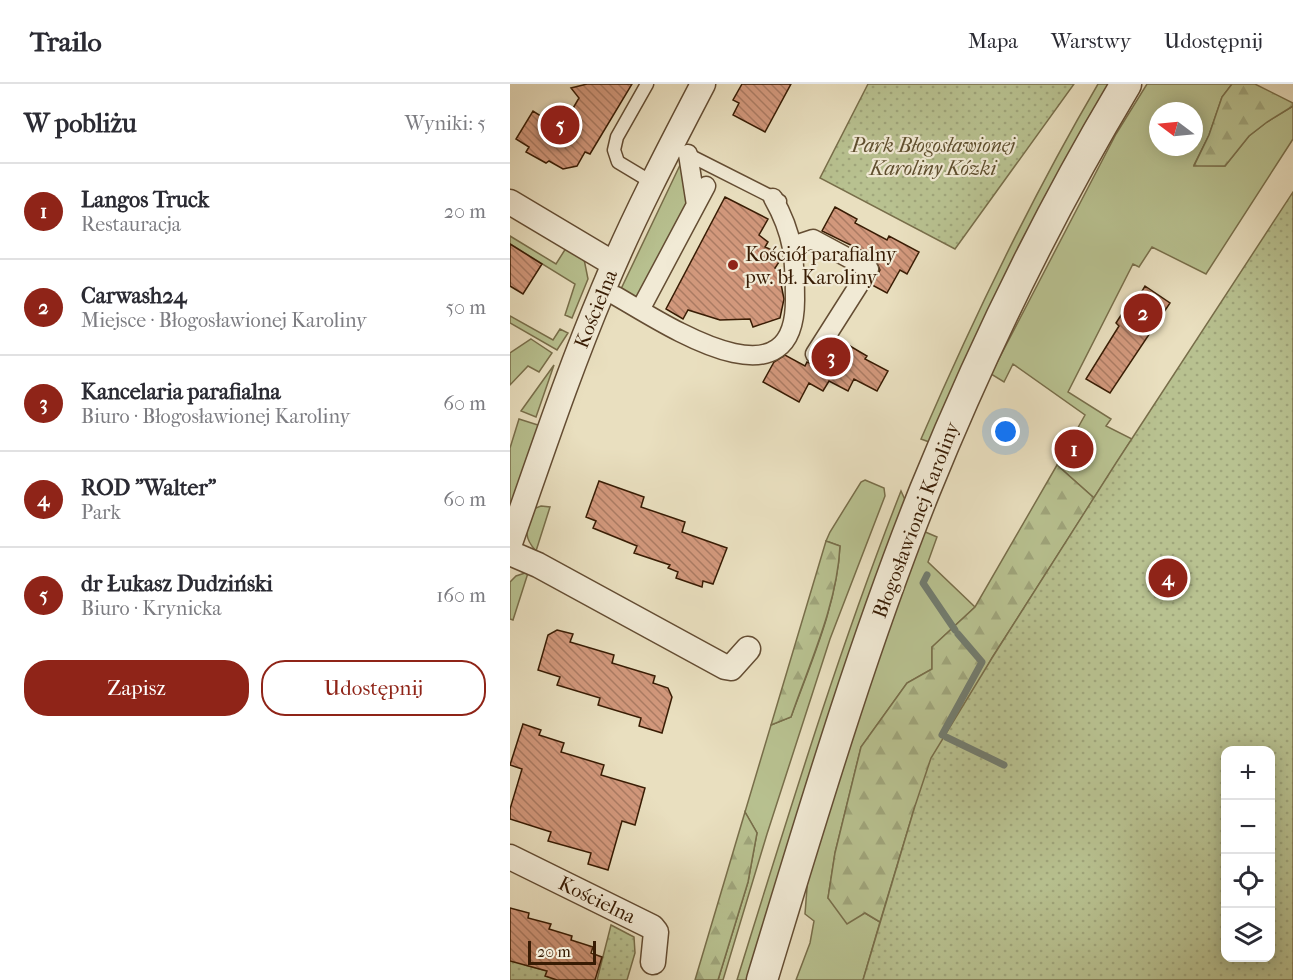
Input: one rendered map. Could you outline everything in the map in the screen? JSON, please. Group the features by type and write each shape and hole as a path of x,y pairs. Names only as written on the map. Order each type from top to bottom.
{"street":[{"name":"Kościelna","path":"510,543 574,363 614,264 653,183 680,150 703,84"},
{"name":"Błogosławionej Karoliny","path":"762,980 849,701 925,490 963,399 1020,279 1077,169 1126,84"},
{"path":"680,150 696,205"},
{"path":"640,309 706,186"},
{"path":"616,296 692,340 728,351 759,356 768,354 784,342 795,316 795,270 792,246 779,201"},
{"path":"510,202 614,264"},
{"path":"784,342 812,355 869,269 813,239 792,246"},
{"path":"510,553 538,565 725,668 731,668 748,649"},
{"name":"Kościelna","path":"510,857 652,927 656,932 652,962"}],"lane":[{"path":"647,84 617,137 614,150 618,162 653,183"},
{"path":"680,150 779,201"}],"green space":[{"name":"Park Błogosławionej Karoliny Kózki","path":"868,84 1074,84 955,249 820,178"},
{"path":"1098,84 1108,84 1103,99 932,443 921,439 1004,258"},
{"path":"1147,84 1232,84 1222,97 1203,147 1203,102 1149,102 1149,156 1198,156 1194,165 1225,166 1249,136 1293,106 1293,139 1206,274 1152,247 1139,267 1133,264 1068,392 1111,419 1106,426 1132,439 1094,498 1057,465 1085,415 1013,364 1004,382 991,374 1116,134"},
{"path":"1232,84 1255,84 1293,103 1293,106 1249,136 1225,166 1194,166 1199,156 1203,156 1203,147 1222,97"},
{"path":"681,163 692,199 640,297 636,297 621,289"},
{"path":"1293,192 1293,980 863,980 931,758 992,658"},
{"path":"510,236 556,264 566,248 584,259 588,279 572,318 565,315 575,284 510,244"},
{"path":"510,316 553,340 560,329 568,333 557,350 510,323"},
{"path":"531,339 552,353 539,372 528,366 510,385 510,353"},
{"path":"554,365 536,417 521,411"},
{"path":"519,419 541,426 514,502 510,501 510,448"},
{"path":"1057,465 1094,498 992,658 915,806 880,922 865,913 847,924 828,898 835,853 861,747 907,683 932,669 932,647 975,607"},
{"path":"865,480 884,488 885,496 830,639 723,980 718,980 748,882 757,833 745,812 771,725 791,717 828,612 838,568 840,546 826,541 861,482"},
{"path":"901,491 906,502 749,980 737,980 835,673"},
{"path":"541,506 550,507 536,551 528,540 527,531 533,509"},
{"path":"923,531 937,537 928,562 975,607 932,647 932,669 907,683 861,747 835,853 828,898 865,913 880,922 863,980 796,980 810,943 814,921 805,914 808,875 846,751"},
{"path":"826,541 840,546 834,590 828,612 791,717 771,725"},
{"path":"528,573 513,620 510,619 510,582 516,576"},
{"path":"745,812 757,833 748,882 718,980 695,980"},
{"path":"611,925 634,937 635,953 627,980 597,980"},
{"path":"510,955 525,965 547,971 546,976 557,980 510,980"}],"building":[{"path":"587,84 632,84 590,154 585,152 577,166 563,169 526,152 529,147 516,139 533,111 561,129 579,98 571,88"},
{"path":"742,84 791,84 765,132 733,115 739,103 733,100"},
{"name":"Kościół parafialny pw. bł. Karoliny","path":"725,197 768,219 759,235 768,242 765,247 774,251 771,257 779,262 775,268 783,272 780,279 784,299 780,318 753,327 750,319 720,320 688,310 683,319 666,309"},
{"path":"835,207 857,219 855,223 887,240 889,236 919,252 907,274 900,270 887,293 872,285 880,270 877,258 822,231"},
{"path":"510,244 542,264 523,294 510,286"},
{"path":"1145,286 1170,303 1110,393 1086,379 1119,326 1116,323 1134,295 1138,298"},
{"path":"838,339 867,356 865,359 888,371 877,391 854,379 848,391 829,381 823,391 809,383 799,402 763,382 774,362 785,355 805,366 807,362 814,365 820,364 826,360"},
{"path":"599,481 644,497 641,507 685,522 682,532 727,548 713,584 703,581 702,587 676,578 678,572 668,568 670,565 634,553 637,546 593,528 596,521 586,517"},
{"path":"557,630 573,634 570,642 614,655 612,663 655,676 653,683 668,688 672,697 662,733 639,726 641,718 598,705 600,698 557,685 560,677 538,670 548,635"},
{"path":"523,724 541,730 539,735 564,743 561,752 604,765 601,775 645,788 635,825 622,821 608,870 588,864 591,853 548,841 551,832 510,819 510,809 522,769 510,765"},
{"path":"510,908 529,913 528,918 551,924 549,929 572,936 571,940 593,947 591,953 602,957 595,980 557,980 545,976 547,971 510,961"}],"waterway":[{"path":"927,575 923,583 955,630"},
{"path":"942,735 982,662 958,634"},
{"path":"946,737 1004,765"}],"place":[{"name":"dr Łukasz Dudziński","path":"560,125"},
{"name":"Kościół parafialny pw. bł. Karoliny","path":"733,265"},
{"name":"Carwash24","path":"1143,313"},
{"name":"Kancelaria parafialna","path":"831,357"},
{"name":"Langos Truck","path":"1074,449"},
{"name":"ROD \"Walter\"","path":"1168,578"}]}
